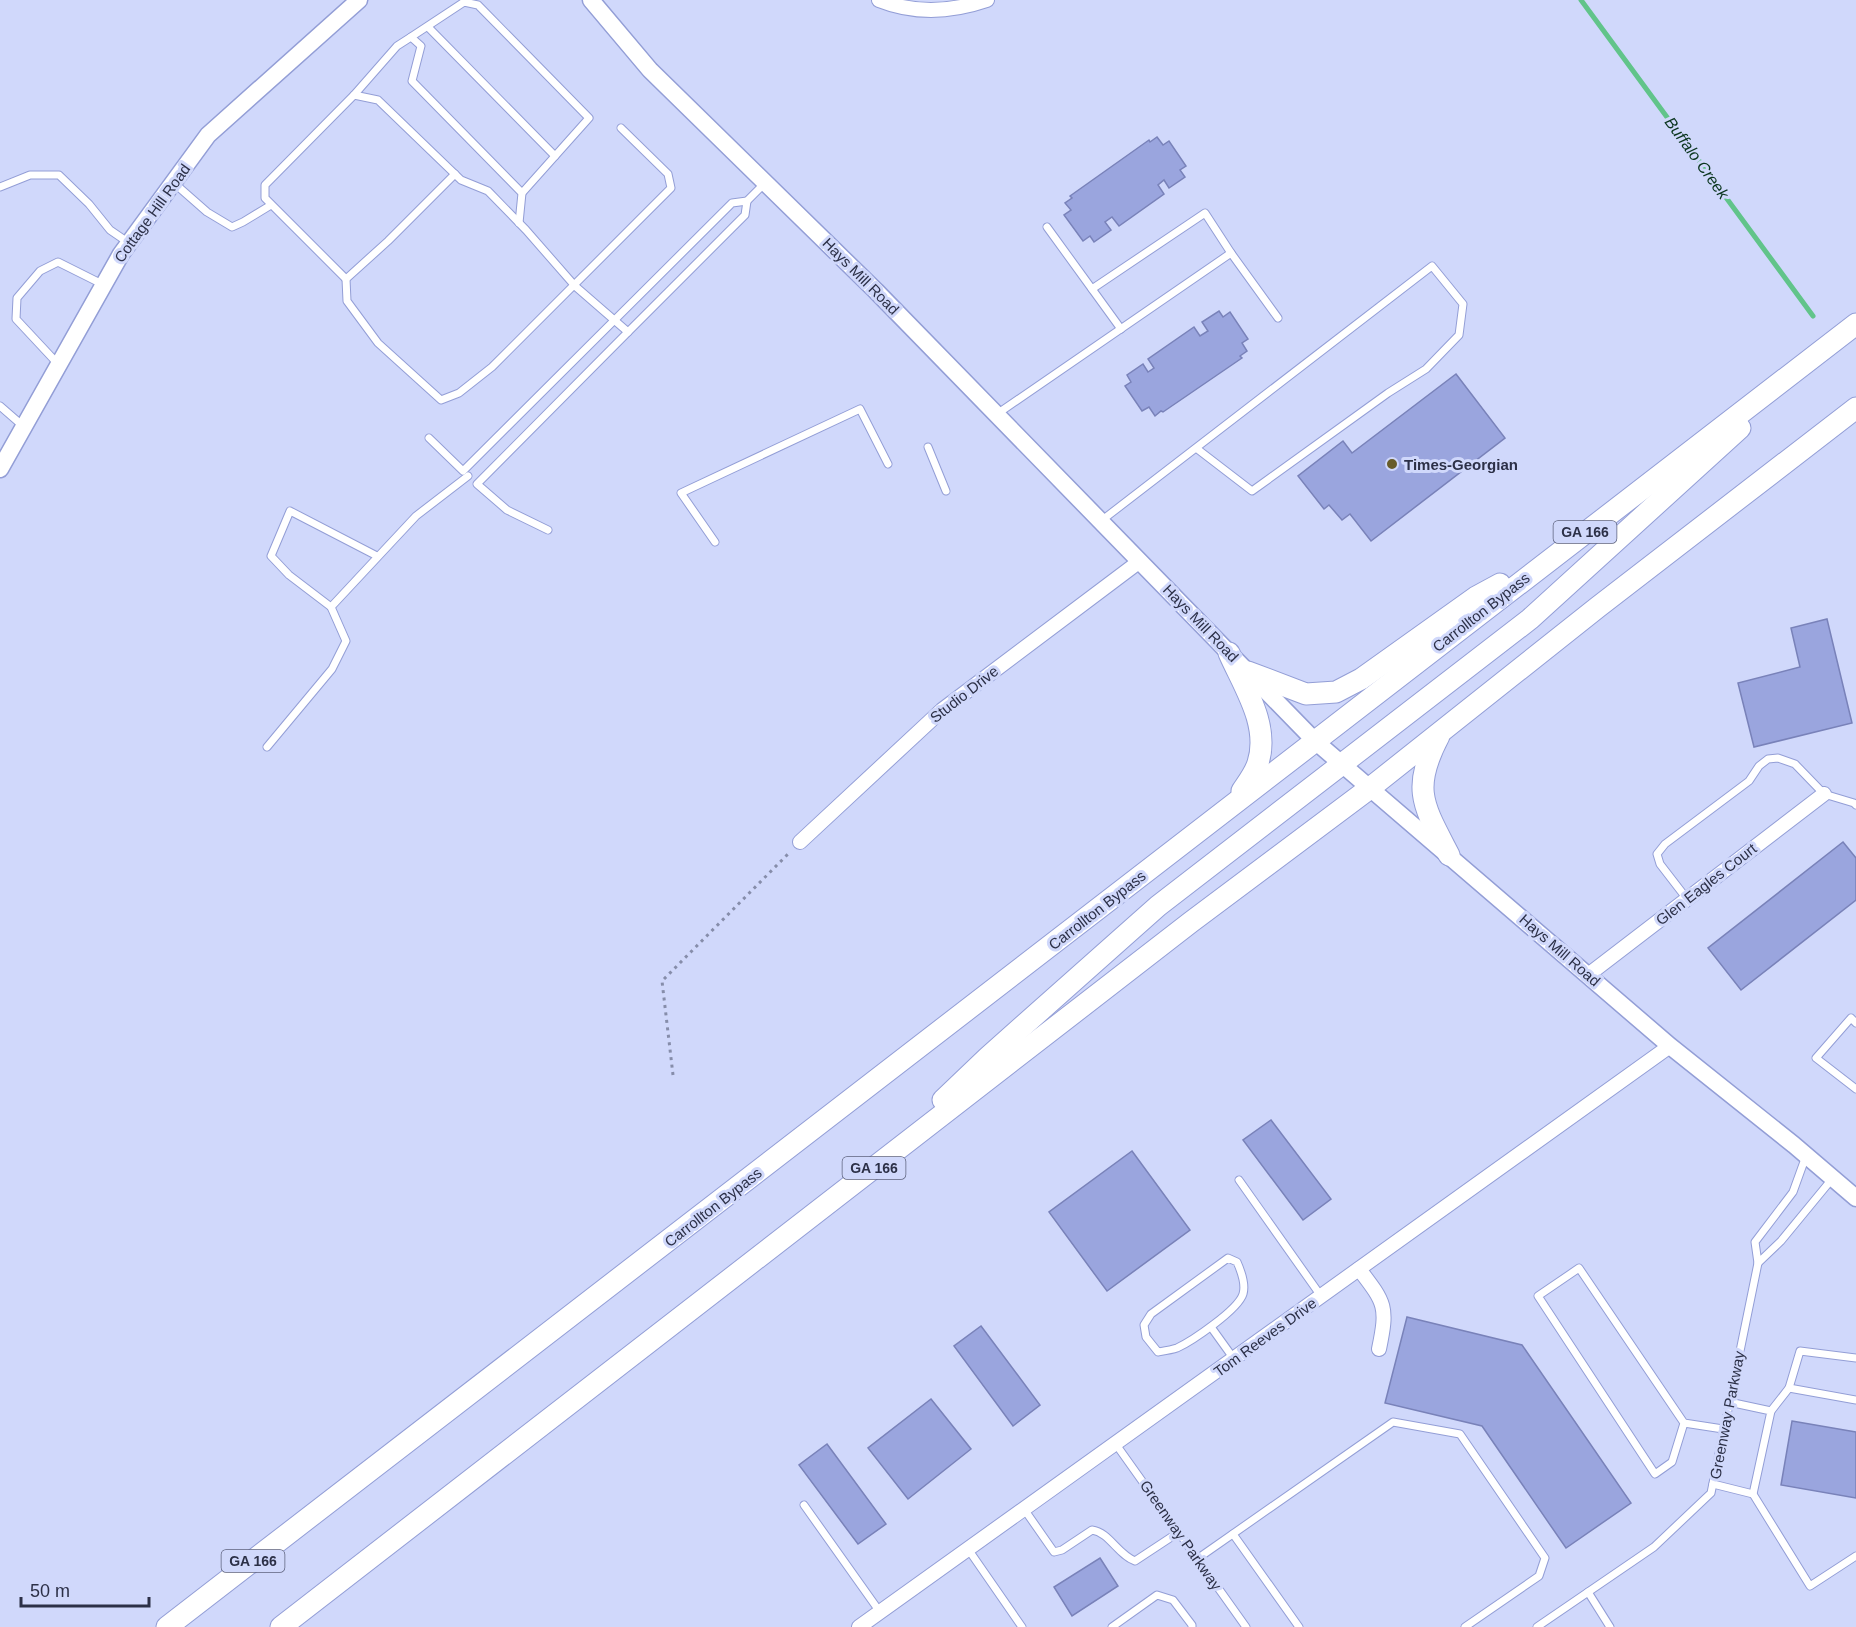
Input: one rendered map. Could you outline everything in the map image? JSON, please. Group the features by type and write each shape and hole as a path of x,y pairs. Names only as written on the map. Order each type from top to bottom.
{"main road":[{"name":"Carrollton Bypass","path":"166,1627 1856,324"},
{"path":"877,1166 988,1057 1158,906 1530,619 1729,440 1797,370"},
{"name":"GA 166","path":"281,1627 1191,922 1370,788 1856,408"},
{"path":"1248,672 1306,694 1336,692 1361,679 1476,597 1561,550"},
{"path":"1229,653 1261,727 1258,765 1236,802"},
{"path":"1443,729 1430,752 1423,772 1422,788 1425,808 1449,855"}],"street":[{"name":"Cottage Hill Road","path":"0,469 129,243 208,135 359,0"},
{"name":"Hays Mill Road","path":"591,0 650,70 876,291 1315,741 1670,1046 1856,1198"},
{"path":"879,0 899,8 932,11 969,6 987,0"},
{"name":"Studio Drive","path":"800,842 942,710 1140,561"},
{"name":"Glen Eagles Court","path":"1588,975 1824,794"},
{"name":"Tom Reeves Drive","path":"859,1627 1670,1046"},
{"path":"1359,1269 1382,1301 1384,1314 1379,1349"}],"lane":[{"path":"519,223 522,193 589,118 478,4 464,2 397,46 354,95 266,185 265,198 346,279 347,301 378,343 441,400 459,393 492,367 671,188 668,174 621,128"},
{"path":"428,27 555,156"},
{"path":"411,37 421,46 412,81 522,193"},
{"path":"354,95 378,100 462,180 488,191 575,286 628,332"},
{"path":"346,279 455,174"},
{"path":"0,187 30,175 59,176 89,204 110,230 129,243"},
{"path":"174,182 207,212 232,227 271,205"},
{"path":"331,607 416,516 465,473 614,319 732,203 747,201 765,183"},
{"path":"477,484 746,215 747,201"},
{"path":"1092,288 1204,213 1278,318"},
{"path":"1047,227 1121,328"},
{"path":"996,414 1232,253"},
{"path":"59,364 16,320 17,298 40,271 58,262 104,285"},
{"path":"1101,521 1196,447 1432,266 1463,304 1459,335 1425,369 1252,491 1196,447"},
{"path":"0,406 24,427"},
{"path":"715,542 681,493 860,409 888,464"},
{"path":"429,438 507,510 549,530"},
{"path":"928,447 946,491"},
{"path":"267,747 332,669 346,641 331,607 290,575 271,556 290,511 377,556"},
{"path":"1687,899 1660,864 1657,854 1665,844 1749,781 1759,766 1768,759 1778,758 1795,764 1824,794 1856,805"},
{"path":"1856,1023 1851,1018 1816,1058 1856,1089"},
{"name":"Greenway Parkway","path":"1538,1627 1654,1547 1711,1493 1758,1263 1755,1242 1793,1192 1806,1156"},
{"path":"1758,1263 1781,1241 1832,1178"},
{"path":"1239,1180 1321,1296"},
{"path":"1228,1258 1237,1262 1242,1274 1244,1293 1236,1304 1211,1326 1175,1348 1158,1352 1146,1337 1144,1325 1151,1314 1228,1258"},
{"path":"1684,1423 1672,1462 1655,1474 1538,1296 1579,1268 1684,1423 1724,1429"},
{"path":"1211,1326 1234,1359"},
{"path":"1856,1358 1800,1351 1789,1388 1771,1410 1753,1494 1810,1586 1856,1556"},
{"path":"1789,1388 1856,1400"},
{"path":"1729,1402 1771,1410"},
{"path":"1197,1559 1393,1422 1460,1434 1545,1558 1539,1576 1465,1627"},
{"name":"Greenway Parkway","path":"1115,1443 1246,1627"},
{"path":"1713,1484 1753,1494"},
{"path":"804,1505 880,1612"},
{"path":"1024,1509 1054,1552 1062,1551 1092,1530 1099,1531 1126,1558 1135,1561 1179,1532"},
{"path":"1233,1534 1299,1627"},
{"path":"968,1549 1022,1627"},
{"path":"1588,1592 1610,1627"},
{"path":"1112,1627 1157,1594 1173,1600 1192,1627"}],"path":[{"path":"673,1075 662,981 800,842"}],"building":[{"path":"1157,137 1163,145 1169,141 1186,166 1180,170 1185,177 1169,188 1164,180 1158,185 1164,194 1119,226 1112,217 1105,222 1111,230 1094,242 1090,236 1083,241 1064,215 1071,210 1065,203 1072,198 1070,196 1149,140 1150,142"},
{"path":"1219,311 1223,317 1230,312 1248,339 1242,343 1247,351 1240,356 1242,358 1163,412 1155,416 1149,407 1142,411 1125,386 1131,382 1127,375 1143,364 1148,372 1154,368 1148,359 1194,327 1200,336 1208,331 1202,322"},
{"name":"Times-Georgian","path":"1456,374 1505,438 1371,541 1350,514 1342,520 1329,505 1324,509 1298,476 1343,441 1352,453"},
{"path":"1827,619 1852,723 1754,747 1738,683 1800,667 1791,628"},
{"path":"1843,842 1856,858 1856,900 1741,990 1708,948"},
{"path":"1271,1120 1331,1199 1303,1220 1243,1140"},
{"path":"1132,1151 1190,1230 1107,1291 1049,1212"},
{"path":"1407,1317 1522,1345 1631,1503 1566,1548 1482,1426 1385,1403"},
{"path":"981,1326 1040,1405 1013,1426 954,1346"},
{"path":"931,1399 971,1449 908,1499 868,1448"},
{"path":"1792,1421 1856,1432 1856,1498 1781,1485"},
{"path":"827,1444 886,1524 858,1544 799,1465"},
{"path":"1100,1558 1118,1586 1072,1616 1054,1587"}],"waterway":[{"name":"Buffalo Creek","path":"1581,0 1813,316"}],"place":[{"name":"Times-Georgian","path":"1392,464"}]}
